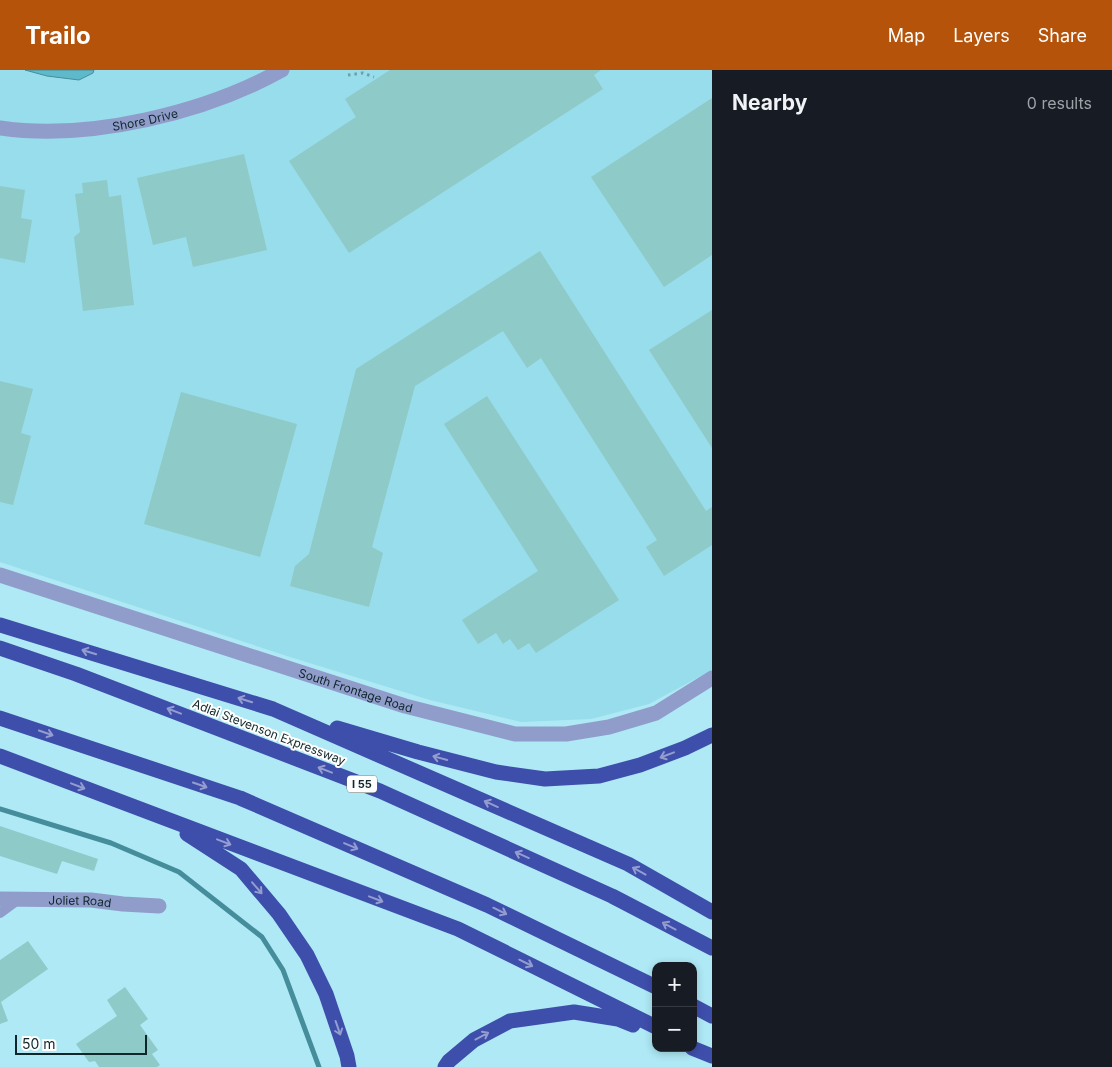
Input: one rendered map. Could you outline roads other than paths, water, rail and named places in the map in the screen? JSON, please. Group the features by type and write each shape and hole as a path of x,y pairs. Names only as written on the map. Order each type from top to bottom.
{"highway":[{"path":"0,625 418,752 496,772 545,779 599,776 640,765 685,748 712,735"},
{"name":"Adlai Stevenson Expressway","path":"0,648 76,674 380,791 612,896 712,948"},
{"path":"273,709 628,864 712,912"},
{"path":"0,718 240,798 487,905 652,985"},
{"path":"0,756 458,930 652,1024"},
{"path":"162,818 240,869 279,914 307,955 326,994 349,1067"},
{"path":"695,1007 712,1016"},
{"path":"445,1067 449,1061 474,1040 510,1021 574,1012 618,1019 652,1032"},
{"path":"697,1049 712,1055"}],"street":[{"name":"Shore Drive","path":"0,128 32,132 65,131 155,118 200,105 238,91 282,70"},
{"name":"South Frontage Road","path":"0,575 396,703 515,734 566,734 609,727 656,713 712,678"},
{"name":"Joliet Road","path":"0,898 91,900 159,906"}],"lane":[{"path":"0,913 20,899"}],"waterway":[{"path":"0,809 111,843 179,872 262,937 283,970 319,1067"}]}
